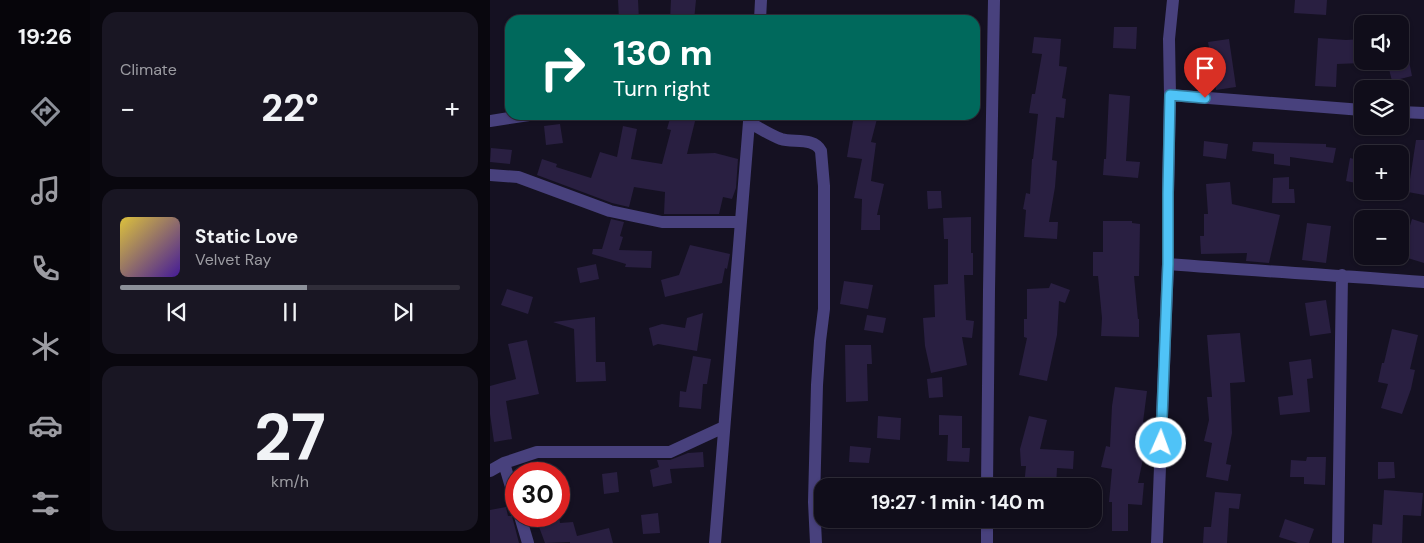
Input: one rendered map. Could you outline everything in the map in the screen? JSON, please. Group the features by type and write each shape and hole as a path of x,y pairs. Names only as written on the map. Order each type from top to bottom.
{"street":[{"path":"760,15 761,0"},
{"path":"987,478 994,0"},
{"path":"1157,543 1168,264 1169,39 1173,0"},
{"path":"1170,95 1354,109"},
{"path":"1409,112 1424,113"},
{"path":"490,121 505,119"},
{"path":"715,543 750,120"},
{"path":"752,120 780,139 813,144 819,147 821,151 824,186 824,309 817,385 814,502 816,543"},
{"path":"490,175 518,177 610,211 662,222 741,222"},
{"path":"1168,264 1424,282"},
{"path":"1338,543 1342,275"},
{"path":"490,471 504,463 537,452 670,452 724,426"},
{"path":"523,527 528,543"},
{"path":"987,528 987,543"}],"building":[{"path":"618,0 638,0 639,15 619,15"},
{"path":"671,0 696,0 694,15 670,15"},
{"path":"1295,0 1327,0 1326,15 1294,13"},
{"path":"1114,27 1137,27 1136,49 1113,48"},
{"path":"1034,37 1061,39 1059,66 1067,67 1062,98 1066,99 1064,118 1056,117 1052,160 1057,161 1049,222 1058,222 1057,239 1024,237 1026,210 1023,209 1026,193 1030,194 1038,114 1029,113 1032,94 1035,94 1042,54 1032,53"},
{"path":"1318,38 1354,40 1354,63 1337,64 1336,87 1315,86"},
{"path":"1229,39 1236,87 1216,90 1208,42"},
{"path":"1409,61 1412,76 1392,80 1389,70 1409,70"},
{"path":"1109,94 1130,96 1126,161 1140,162 1138,178 1103,175 1104,159 1106,159"},
{"path":"670,120 695,120 687,154 715,153 738,159 736,188 732,199 723,197 719,214 664,214 665,192 634,187 629,207 612,203 537,175 542,159 557,164 556,167 591,178 600,152 617,157 623,126 637,129 631,159 662,164 671,130 667,129"},
{"path":"853,120 877,120 871,142 876,143 871,181 884,184 877,215 880,215 880,230 861,230 862,199 854,198 862,159 847,157"},
{"path":"560,124 563,143 546,145 544,126"},
{"path":"1416,140 1424,140 1424,195 1409,192"},
{"path":"1204,141 1228,144 1226,159 1203,156"},
{"path":"1253,142 1326,144 1326,147 1336,148 1333,163 1290,157 1290,166 1274,164 1274,154 1252,151"},
{"path":"491,148 512,150 510,164 490,162"},
{"path":"1350,158 1354,159 1354,183 1346,181"},
{"path":"1289,177 1289,189 1294,189 1295,203 1272,203 1273,178"},
{"path":"1230,182 1232,204 1280,215 1269,263 1246,261 1247,253 1201,254 1200,236 1204,236 1204,214 1208,214 1206,184"},
{"path":"927,191 941,191 942,208 928,209"},
{"path":"971,217 973,275 964,275 966,320 974,321 972,338 962,337 967,365 931,373 925,346 923,318 935,317 934,285 948,284 948,239 944,239 943,218"},
{"path":"611,219 624,222 620,236 623,237 619,250 652,251 651,268 625,267 626,264 592,254 593,249 602,249"},
{"path":"1412,219 1424,223 1424,263 1409,258 1409,229"},
{"path":"1103,221 1132,221 1132,223 1140,224 1139,276 1134,276 1139,337 1101,336 1102,318 1098,276 1093,276 1093,252 1103,252"},
{"path":"1307,223 1331,226 1326,263 1302,260"},
{"path":"690,245 730,254 722,283 665,297 661,280 679,275"},
{"path":"596,264 599,279 580,283 577,268"},
{"path":"844,281 873,285 868,309 840,304"},
{"path":"1051,283 1070,290 1065,303 1059,301 1057,335 1047,381 1019,375 1027,338 1024,337 1024,319 1027,319 1027,289 1049,288"},
{"path":"507,289 533,297 528,314 501,305"},
{"path":"1326,300 1331,333 1310,336 1305,303"},
{"path":"703,313 697,351 658,344 653,346 649,328 662,324 685,328 687,318"},
{"path":"867,315 886,318 883,333 864,330"},
{"path":"595,317 596,362 605,362 606,381 576,382 574,329 553,322"},
{"path":"1392,329 1418,335 1410,369 1415,370 1411,389 1402,414 1381,408 1388,384 1378,382"},
{"path":"1240,333 1245,382 1230,383 1232,433 1226,464 1231,465 1228,481 1206,477 1212,443 1204,441 1209,420 1207,397 1212,397 1207,335"},
{"path":"527,340 539,394 506,401 512,439 494,442 490,414 490,386 516,379 508,344"},
{"path":"845,345 871,345 872,364 867,364 868,401 846,402"},
{"path":"693,356 711,359 707,384 703,384 701,409 679,407 680,391 686,392"},
{"path":"1311,359 1313,378 1307,379 1310,412 1280,415 1278,397 1293,395 1289,362"},
{"path":"942,377 943,397 929,398 927,379"},
{"path":"1115,387 1147,391 1143,422 1145,422 1144,454 1138,483 1144,483 1142,505 1128,504 1128,531 1112,531 1112,502 1109,502 1112,469 1101,467 1106,446 1110,447"},
{"path":"939,415 962,416 962,448 970,448 969,462 947,461 948,435 939,435"},
{"path":"878,416 901,418 900,440 877,438"},
{"path":"1029,416 1047,420 1040,449 1074,451 1073,469 1057,468 1056,478 1025,478 1026,466 1021,466 1020,449"},
{"path":"850,446 871,448 869,463 849,462"},
{"path":"703,452 704,467 670,469 672,483 653,487 650,470 659,467 657,460 670,460 688,453"},
{"path":"1307,457 1326,457 1325,485 1304,484 1304,477 1290,477 1291,460 1306,461"},
{"path":"1378,462 1394,462 1395,478 1378,479"},
{"path":"617,472 619,492 604,494 602,474"},
{"path":"1384,490 1423,493 1421,516 1403,515 1402,543 1372,543 1373,524 1382,525"},
{"path":"1215,492 1241,494 1239,509 1229,508 1227,543 1203,543 1204,527 1211,527"},
{"path":"505,507 505,527 515,527 519,543 490,543 490,510"},
{"path":"658,513 660,533 643,534 641,515"},
{"path":"1285,519 1314,529 1309,543 1298,543 1279,537"},
{"path":"570,522 573,522 577,536 609,528 613,543 570,542 545,543 539,527 570,527"}],"route":[{"path":"1161,443 1168,264 1170,95 1205,98"}]}
